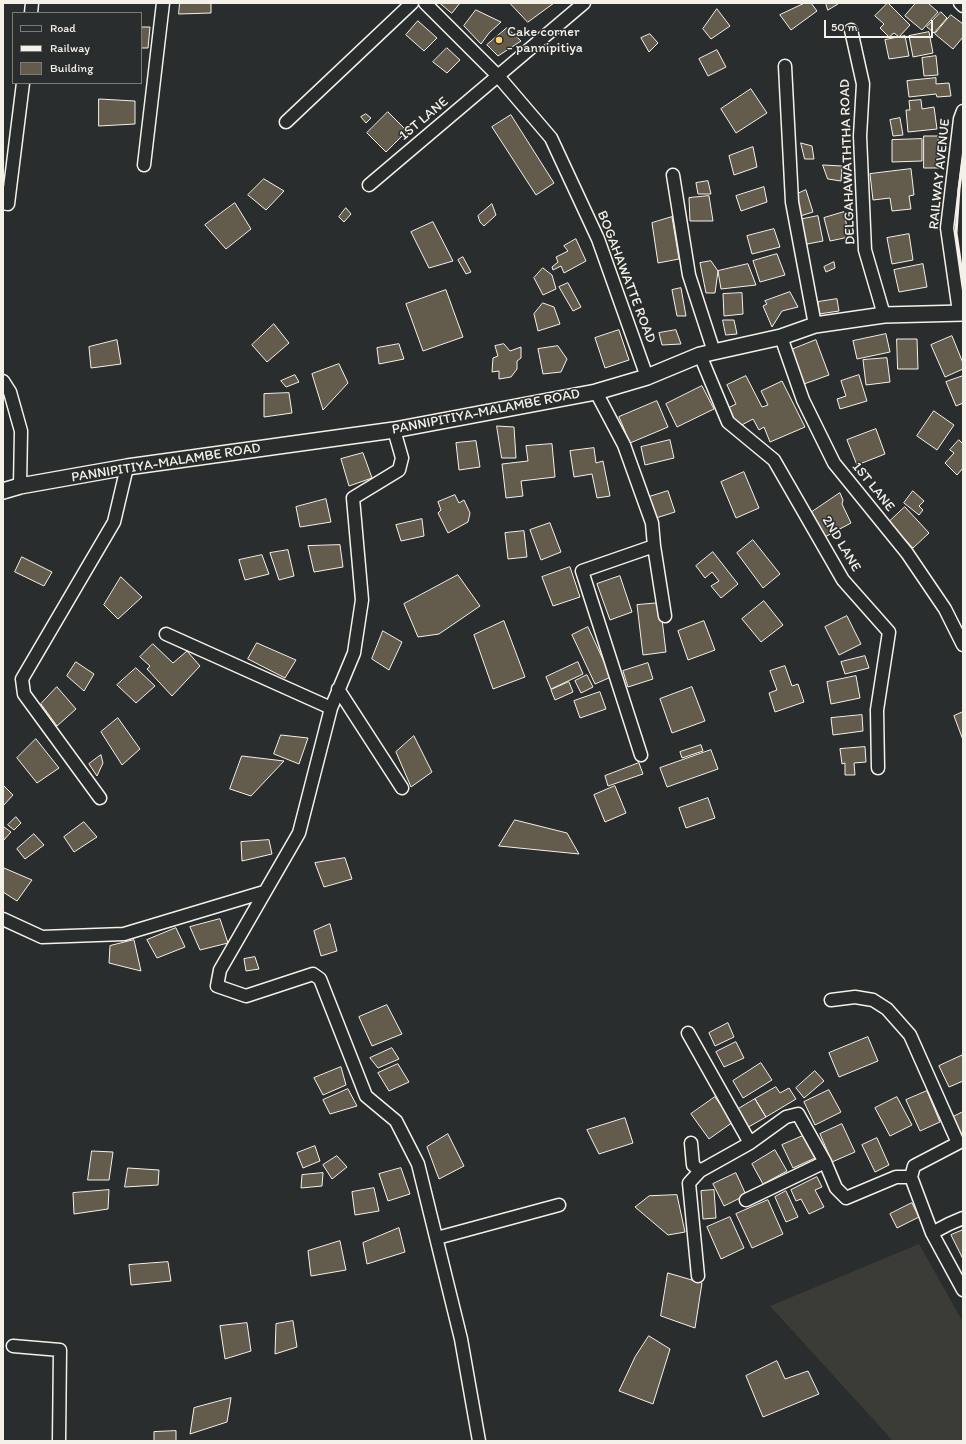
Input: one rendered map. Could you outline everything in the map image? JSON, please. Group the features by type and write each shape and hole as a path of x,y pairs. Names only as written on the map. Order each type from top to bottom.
{"street":[{"path":"144,165 163,3"},
{"path":"286,122 412,3"},
{"name":"BOGAHAWATTE ROAD","path":"425,3 498,76 551,138 598,239 647,377"},
{"name":"1ST LANE","path":"368,185 584,3"},
{"path":"960,3 963,6"},
{"name":"DELGAHAWATHTHA ROAD","path":"851,30 863,84 860,136 865,250 884,315"},
{"path":"785,66 792,202 815,325"},
{"path":"3,203 8,204 23,84"},
{"name":"RAILWAY AVENUE","path":"961,312 947,228 960,119 963,111"},
{"path":"673,176 690,275 707,354"},
{"name":"PANNIPITIYA-MALAMBE ROAD","path":"3,491 20,486 127,467 394,430 596,392 647,377 707,354 782,337 815,325 884,315 961,312"},
{"name":"1ST LANE","path":"782,337 803,400 834,463 907,553 945,609 963,645"},
{"name":"2ND LANE","path":"707,354 728,422 774,460 843,580 889,632 877,710 878,768"},
{"path":"3,381 10,392 21,431 20,486"},
{"path":"596,392 624,445 652,523 654,546 665,616"},
{"path":"394,430 402,458 399,470 353,498 362,600 354,653 331,708 299,833 220,970 217,986 246,996 313,974 320,979 366,1096 396,1121 418,1164 461,1339 479,1441"},
{"path":"100,798 24,694 22,680 114,522 127,467"},
{"path":"641,755 582,571 654,546"},
{"path":"166,634 331,708"},
{"path":"338,689 402,788"},
{"path":"3,919 42,937 124,934 264,892"},
{"path":"831,1000 855,997 873,1000 887,1009 910,1035 958,1143 914,1166 911,1177 932,1233 963,1290"},
{"path":"688,1033 750,1143"},
{"path":"698,1276 689,1183 700,1170 750,1143 786,1117 798,1114 825,1162 836,1188 846,1198 896,1177 911,1177"},
{"path":"691,1143 692,1165 700,1170"},
{"path":"746,1200 825,1162"},
{"path":"437,1238 559,1205"},
{"path":"932,1233 963,1218"},
{"path":"12,1346 60,1350 59,1441"}],"shaded area":[{"path":"919,1244 963,1322 963,1441 893,1441 770,1306"}],"building":[{"path":"180,3 211,3 211,13 179,14"},
{"path":"440,3 460,3 452,13"},
{"path":"510,3 554,3 528,22"},
{"path":"805,3 811,3 817,11 791,30 780,15"},
{"path":"826,3 837,3 838,4 828,10"},
{"path":"888,3 910,25 899,37 894,33 889,37 880,28 884,24 875,16"},
{"path":"916,3 928,3 938,12 922,30 905,16"},
{"path":"717,9 730,26 711,39 703,29"},
{"path":"476,10 501,22 489,33 481,44 464,26"},
{"path":"941,12 947,18 934,33 927,27"},
{"path":"951,15 963,24 963,37 953,49 935,34"},
{"path":"418,21 437,38 424,51 406,35"},
{"path":"142,27 150,27 148,48 142,48"},
{"path":"507,28 521,41 498,56 487,45"},
{"path":"929,32 933,53 913,57 909,36"},
{"path":"650,34 658,43 649,52 641,38"},
{"path":"905,36 909,56 889,59 885,40"},
{"path":"447,48 460,60 447,73 433,62"},
{"path":"717,50 726,67 708,76 699,59"},
{"path":"936,56 938,75 924,76 922,58"},
{"path":"936,78 936,84 949,83 951,96 937,97 936,94 909,97 907,81"},
{"path":"751,89 767,113 736,133 721,109"},
{"path":"99,99 135,101 135,124 99,126"},
{"path":"921,100 922,109 934,107 937,129 908,132 906,110 910,110 909,101"},
{"path":"388,112 407,131 386,152 367,133"},
{"path":"366,114 371,118 366,123 361,117"},
{"path":"511,115 554,183 536,195 492,127"},
{"path":"900,118 903,135 893,136 890,120"},
{"path":"924,136 938,136 940,168 924,168"},
{"path":"922,139 922,161 892,162 892,140"},
{"path":"801,143 812,146 814,159 805,159"},
{"path":"753,147 757,167 734,175 729,156"},
{"path":"823,165 842,166 841,181 828,179"},
{"path":"911,169 914,195 909,196 911,209 892,211 890,198 873,200 870,174"},
{"path":"264,179 284,191 266,210 248,195"},
{"path":"708,181 711,194 698,194 696,183"},
{"path":"764,187 767,202 741,211 736,196"},
{"path":"806,190 813,212 797,217 795,195"},
{"path":"709,196 713,221 690,221 689,198"},
{"path":"235,203 251,229 226,249 205,225"},
{"path":"492,204 496,215 484,226 480,222 478,216"},
{"path":"346,208 351,214 344,222 339,217"},
{"path":"844,212 849,237 830,241 824,218"},
{"path":"818,216 823,241 802,245 798,220"},
{"path":"672,217 679,259 658,263 652,223"},
{"path":"433,222 453,261 429,268 411,232"},
{"path":"774,229 780,247 752,254 747,236"},
{"path":"909,234 913,260 892,264 887,238"},
{"path":"576,239 586,261 564,273 561,266 553,270 552,267 558,262 556,257 568,251 564,246"},
{"path":"777,254 785,275 760,282 753,261"},
{"path":"463,257 471,272 466,274 458,260"},
{"path":"711,261 718,271 715,293 706,293 700,263"},
{"path":"834,262 835,268 826,272 824,267"},
{"path":"748,264 756,285 721,289 718,271"},
{"path":"923,264 927,287 899,292 894,270"},
{"path":"543,268 552,275 556,289 543,295 534,278"},
{"path":"568,283 581,307 573,311 559,287"},
{"path":"681,288 686,316 677,316 672,290"},
{"path":"446,290 463,337 423,351 406,304"},
{"path":"790,292 798,307 782,311 772,327 763,306 767,304 765,301"},
{"path":"742,293 743,314 724,316 723,294"},
{"path":"837,299 839,311 819,314 818,302"},
{"path":"543,303 554,307 560,324 538,331 534,314"},
{"path":"723,320 734,320 737,334 726,335"},
{"path":"274,324 289,343 267,362 252,345"},
{"path":"619,330 629,360 605,368 595,338"},
{"path":"676,330 681,344 662,345 659,333"},
{"path":"886,334 890,352 857,359 853,341"},
{"path":"952,336 963,363 963,369 945,377 931,345"},
{"path":"897,339 917,339 918,369 898,369"},
{"path":"117,340 121,364 91,368 89,347"},
{"path":"816,340 829,375 804,384 791,350"},
{"path":"399,344 404,359 379,364 377,348"},
{"path":"504,344 510,351 521,347 521,358 517,361 517,369 511,377 499,379 499,371 492,372 493,358 498,356 495,346"},
{"path":"558,346 567,359 561,372 543,374 538,349"},
{"path":"887,358 890,382 866,385 863,360"},
{"path":"339,364 348,383 323,410 312,374"},
{"path":"295,375 299,382 286,387 281,381"},
{"path":"859,375 867,401 840,409 837,399 846,396 841,381"},
{"path":"746,376 762,407 768,405 761,391 782,381 805,427 770,442 764,427 759,430 753,419 738,427 728,408 736,404 727,385"},
{"path":"963,376 963,403 956,406 946,382"},
{"path":"702,386 714,409 677,427 666,404"},
{"path":"289,393 292,413 264,417 264,394"},
{"path":"657,401 668,427 630,443 619,417"},
{"path":"934,411 954,425 937,450 917,436"},
{"path":"497,426 514,427 516,458 502,458"},
{"path":"876,429 885,454 857,465 847,440"},
{"path":"670,440 674,458 645,465 641,447"},
{"path":"959,440 963,444 963,468 957,475 945,463 954,453 950,450"},
{"path":"476,441 480,467 459,470 456,443"},
{"path":"552,444 555,477 521,481 523,496 506,498 502,464 528,461 526,446"},
{"path":"594,448 596,463 603,461 610,496 597,498 592,474 574,477 570,451"},
{"path":"363,453 372,478 349,486 341,459"},
{"path":"744,472 759,508 736,518 721,482"},
{"path":"668,491 675,512 656,518 649,497"},
{"path":"913,491 924,501 919,506 923,510 919,515 904,503"},
{"path":"840,493 843,500 842,504 851,523 823,538 809,514"},
{"path":"455,495 459,503 464,500 470,513 468,522 448,533 438,513 441,510 438,502"},
{"path":"326,499 331,522 300,527 296,507"},
{"path":"905,507 929,533 913,548 889,522"},
{"path":"422,519 424,536 401,541 396,525"},
{"path":"550,523 561,552 541,560 530,530"},
{"path":"524,531 527,557 508,559 505,533"},
{"path":"753,540 780,574 763,588 737,553"},
{"path":"340,545 343,567 314,572 308,546"},
{"path":"288,550 294,576 279,580 270,553"},
{"path":"713,552 738,584 721,598 711,586 719,581 712,572 705,578 696,566"},
{"path":"262,555 269,574 245,580 239,560"},
{"path":"22,557 52,572 44,586 15,572"},
{"path":"570,567 580,597 553,606 542,577"},
{"path":"458,575 480,606 439,634 418,637 404,604"},
{"path":"620,576 632,612 610,620 597,584"},
{"path":"121,577 142,597 118,619 104,605"},
{"path":"764,601 783,625 761,642 742,619"},
{"path":"660,603 666,652 643,655 637,605"},
{"path":"847,616 861,644 839,655 825,627"},
{"path":"504,621 525,677 493,689 474,635"},
{"path":"704,621 715,650 688,660 678,631"},
{"path":"588,627 611,677 595,684 572,635"},
{"path":"383,631 402,642 389,670 372,659"},
{"path":"257,643 296,660 285,678 248,659"},
{"path":"153,644 173,663 187,651 200,666 172,696 147,669 150,666 140,657"},
{"path":"865,656 869,668 845,674 841,662"},
{"path":"76,662 94,674 84,691 67,676"},
{"path":"578,662 583,674 551,689 546,677"},
{"path":"648,663 653,679 628,687 623,671"},
{"path":"785,666 792,686 798,684 804,702 775,712 769,693 777,690 770,671"},
{"path":"136,668 155,686 136,703 117,685"},
{"path":"587,675 593,687 581,693 575,681"},
{"path":"856,676 860,698 831,704 827,682"},
{"path":"569,682 573,692 555,700 551,690"},
{"path":"57,687 76,709 57,726 41,704"},
{"path":"692,687 705,721 672,733 660,699"},
{"path":"600,692 606,709 580,718 574,701"},
{"path":"963,712 963,740 954,716"},
{"path":"862,715 863,731 833,735 831,718"},
{"path":"118,718 140,749 122,765 101,732"},
{"path":"281,735 308,738 299,764 274,754"},
{"path":"414,736 432,772 411,787 396,752"},
{"path":"36,739 59,768 37,783 17,758"},
{"path":"701,745 703,751 682,758 680,752"},
{"path":"865,747 866,762 854,763 855,775 845,775 845,763 842,764 840,749"},
{"path":"711,750 718,769 667,787 660,768"},
{"path":"101,755 103,763 97,776 89,764"},
{"path":"242,756 284,761 251,796 230,789"},
{"path":"639,763 643,774 608,786 605,776"},
{"path":"3,785 13,795 3,806"},
{"path":"615,786 626,813 605,822 594,795"},
{"path":"708,798 715,818 686,828 679,808"},
{"path":"16,817 21,823 14,830 8,825"},
{"path":"515,820 567,833 579,854 499,846"},
{"path":"84,822 97,837 74,852 64,837"},
{"path":"4,827 11,832 3,841 3,828"},
{"path":"34,834 44,845 25,859 17,849"},
{"path":"269,840 272,854 242,861 241,842"},
{"path":"345,858 352,879 324,887 315,863"},
{"path":"4,868 32,880 17,901 3,892"},
{"path":"220,919 228,943 200,950 190,927"},
{"path":"330,924 337,951 321,956 314,931"},
{"path":"176,928 185,947 157,958 147,940"},
{"path":"134,940 141,971 109,963 110,946"},
{"path":"255,957 259,969 246,971 244,959"},
{"path":"387,1005 402,1034 372,1046 359,1017"},
{"path":"728,1023 734,1037 715,1046 709,1033"},
{"path":"868,1037 878,1061 839,1077 829,1053"},
{"path":"736,1042 744,1058 724,1067 716,1052"},
{"path":"392,1048 399,1059 378,1068 370,1058"},
{"path":"963,1055 963,1081 949,1087 939,1066"},
{"path":"761,1063 772,1080 743,1098 733,1081"},
{"path":"398,1064 409,1082 389,1091 378,1073"},
{"path":"341,1067 346,1085 323,1095 314,1078"},
{"path":"815,1071 824,1081 804,1098 796,1088"},
{"path":"776,1087 780,1093 789,1088 796,1099 766,1117 755,1099"},
{"path":"348,1089 357,1106 330,1114 323,1100"},
{"path":"829,1090 841,1112 815,1125 804,1102"},
{"path":"927,1091 940,1122 920,1131 906,1100"},
{"path":"715,1097 733,1122 709,1139 691,1114"},
{"path":"897,1097 912,1125 890,1136 875,1108"},
{"path":"755,1099 766,1117 745,1129 735,1111"},
{"path":"963,1112 963,1140 953,1117"},
{"path":"625,1118 633,1143 599,1154 587,1130"},
{"path":"842,1124 855,1152 832,1162 820,1134"},
{"path":"448,1134 464,1166 439,1179 427,1147"},
{"path":"805,1135 815,1158 793,1168 782,1145"},
{"path":"877,1138 889,1165 875,1172 862,1145"},
{"path":"315,1146 320,1161 303,1168 297,1153"},
{"path":"775,1150 787,1171 763,1184 752,1164"},
{"path":"92,1151 113,1152 109,1180 88,1180"},
{"path":"337,1156 347,1167 332,1179 323,1165"},
{"path":"128,1168 159,1170 158,1185 125,1187"},
{"path":"401,1168 410,1194 388,1201 379,1174"},
{"path":"323,1173 322,1186 301,1188 302,1175"},
{"path":"736,1173 746,1195 724,1206 713,1184"},
{"path":"817,1177 822,1187 815,1190 824,1207 809,1214 801,1199 796,1201 791,1190"},
{"path":"374,1188 379,1211 355,1215 352,1192"},
{"path":"109,1190 108,1209 74,1214 73,1193"},
{"path":"714,1190 716,1218 703,1219 701,1191"},
{"path":"786,1191 798,1217 786,1222 775,1197"},
{"path":"677,1195 685,1232 668,1235 635,1207 649,1196"},
{"path":"768,1200 783,1234 752,1248 736,1214"},
{"path":"912,1203 919,1217 897,1228 890,1214"},
{"path":"730,1217 744,1248 721,1259 707,1227"},
{"path":"399,1228 405,1252 367,1264 363,1243"},
{"path":"963,1230 963,1259 951,1235"},
{"path":"340,1241 346,1270 311,1276 308,1251"},
{"path":"168,1262 171,1281 131,1285 129,1265"},
{"path":"668,1273 702,1283 695,1328 661,1316"},
{"path":"293,1321 297,1347 275,1354 276,1324"},
{"path":"247,1323 251,1351 225,1359 220,1326"},
{"path":"649,1336 670,1349 653,1404 619,1391 635,1357"},
{"path":"777,1361 785,1379 808,1371 819,1394 763,1417 746,1376"},
{"path":"231,1398 227,1422 190,1434 194,1408"},
{"path":"176,1431 176,1441 154,1441 154,1432"}],"railway":[{"path":"963,160 959,189 956,233 963,281"}],"place":[{"name":"Cake corner - pannipitiya","path":"499,40"}]}
